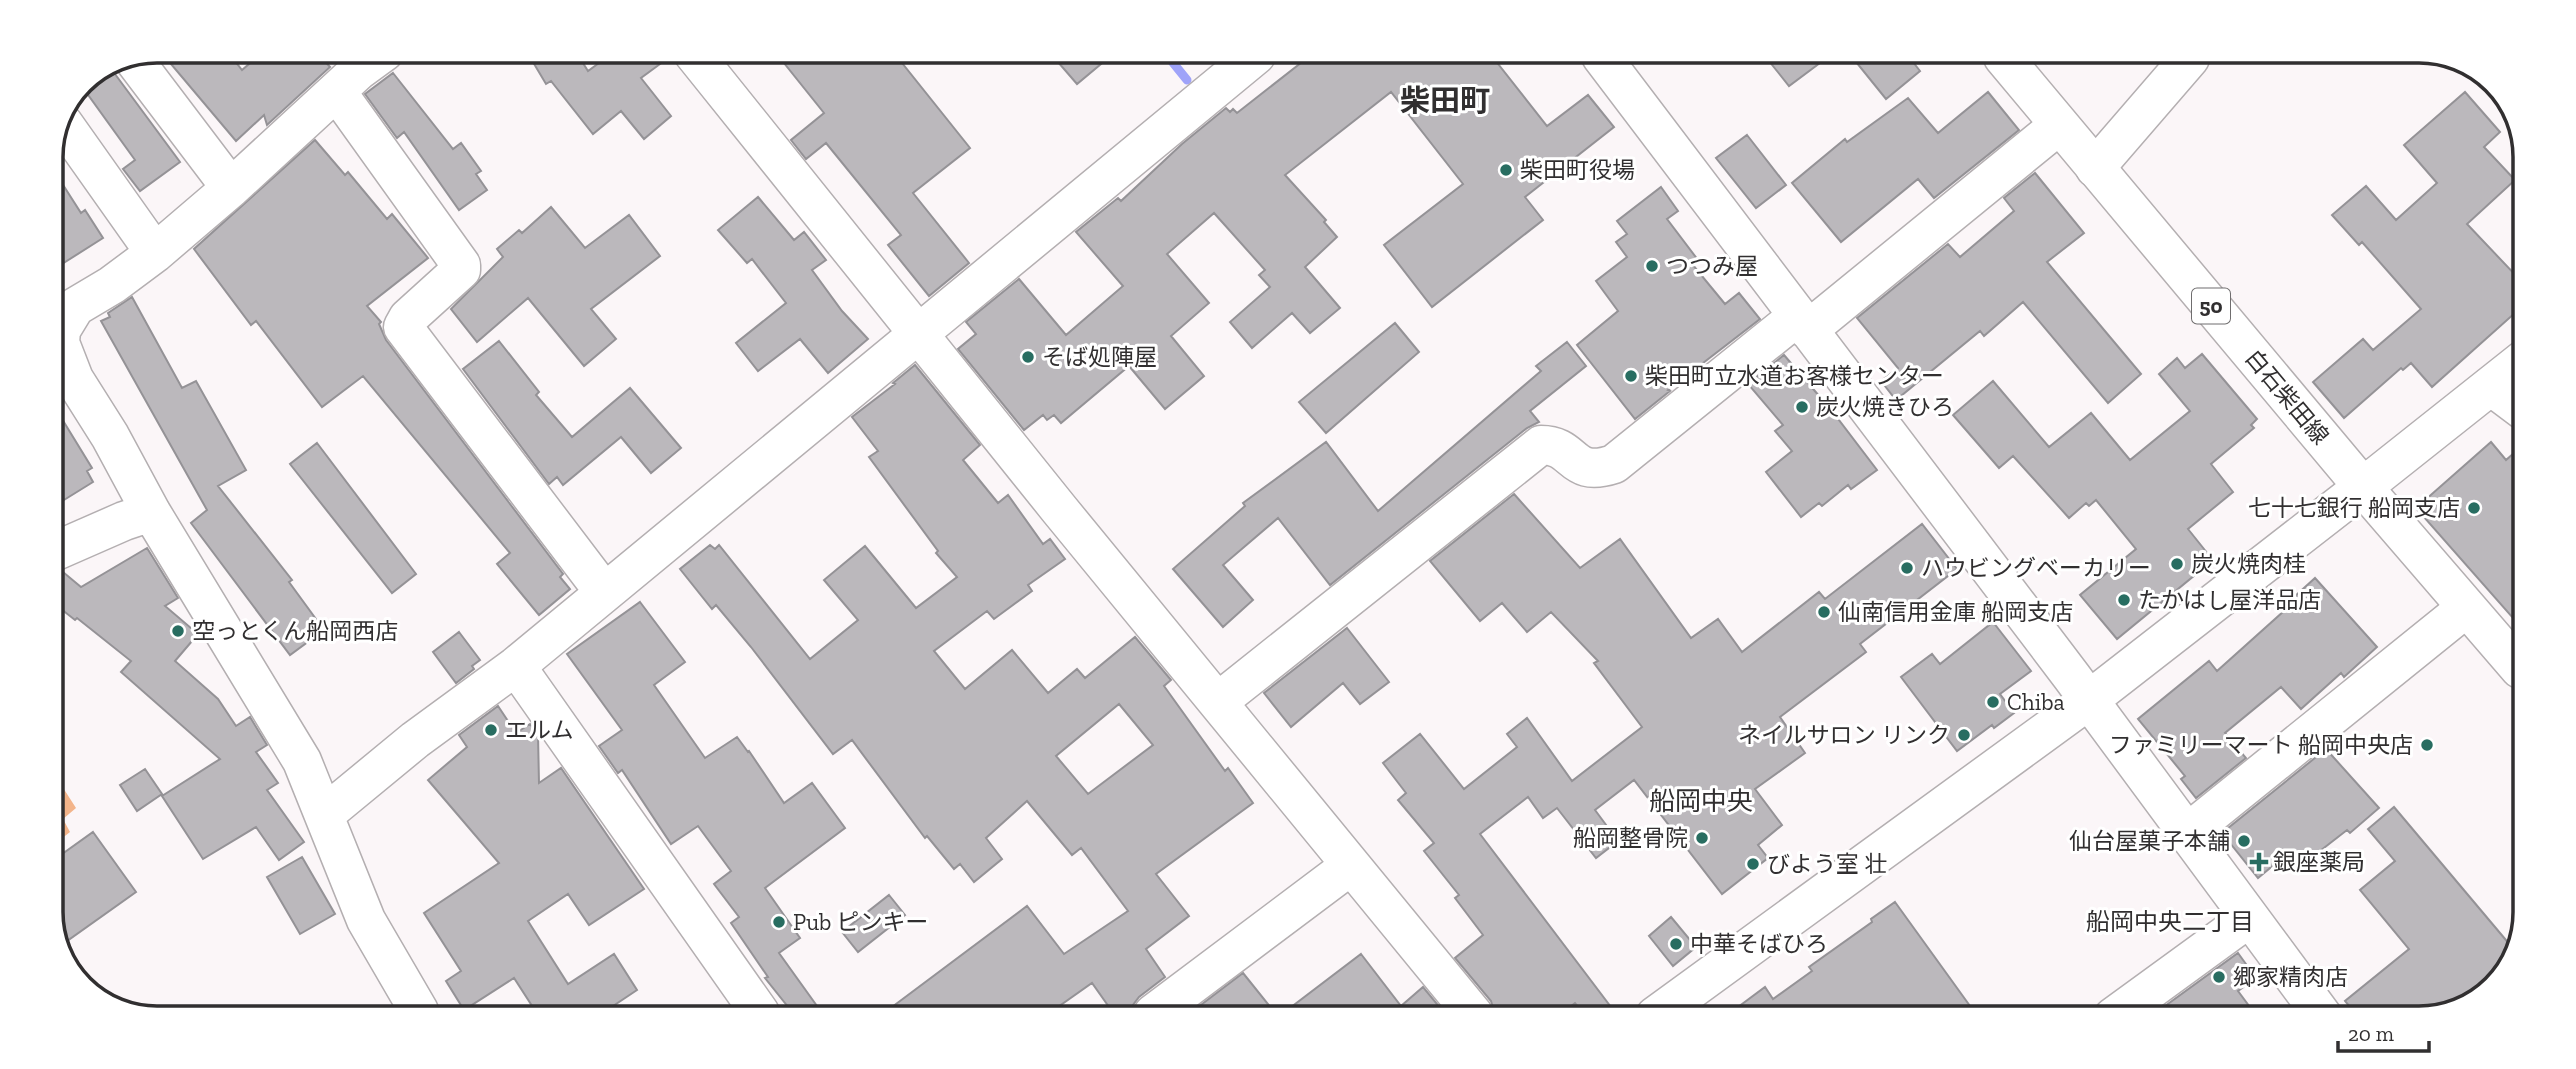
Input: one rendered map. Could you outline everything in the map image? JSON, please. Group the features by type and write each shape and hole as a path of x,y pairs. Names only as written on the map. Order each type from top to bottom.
{"street":[{"path":"701,63 1068,520 1467,1006"},
{"path":"319,823 415,740 516,666 1246,63"},
{"path":"1606,63 2089,700 2315,1006"},
{"name":"白石柴田線","path":"2008,63 2363,487 2513,661"},
{"path":"2095,168 2186,63"},
{"path":"138,65 231,188"},
{"path":"63,324 75,307 112,285 155,253 231,188 355,66 461,265 461,270 408,318 404,327 604,592"},
{"path":"1219,701 1541,445 1555,445 1585,468 1599,469 1614,464 1803,323 2059,125"},
{"path":"68,130 155,253"},
{"path":"63,352 74,379 110,436 151,512 302,761 319,823 366,920 416,1006"},
{"path":"1669,1006 2089,700 2513,368"},
{"path":"2491,386 2513,404"},
{"path":"63,548 124,520 151,512"},
{"path":"2186,834 2466,608"},
{"path":"516,666 755,1006"},
{"path":"1164,1006 1350,866"},
{"path":"2128,1006 2249,918"}],"shaded area":[{"path":"63,788 76,808 63,819"},
{"path":"63,819 70,832 63,838"}],"building":[{"path":"170,63 236,63 242,70 250,63 326,63 330,67 267,125 264,115 236,141"},
{"path":"534,63 583,63 588,71 599,63 661,63 641,78 671,116 644,139 621,111 593,134 551,81 546,84"},
{"path":"784,63 902,63 970,148 913,193 969,263 929,296 888,245 901,235 826,143 806,159 791,140 824,113"},
{"path":"1059,63 1102,63 1077,84"},
{"path":"1301,63 1497,63 1547,126 1588,95 1614,127 1525,197 1543,220 1432,307 1384,245 1463,184 1391,92 1285,175 1326,220 1324,222 1337,237 1305,267 1340,308 1310,333 1292,313 1252,348 1230,322 1270,287 1259,275 1265,270 1214,213 1167,254 1209,303 1171,336 1204,376 1165,409 1129,366 1061,423 1054,415 1047,420 1043,415 1024,430 958,349 976,334 966,322 1019,279 1066,335 1123,286 1076,232 1118,198 1121,201 1182,144 1226,108 1237,113"},
{"path":"1771,63 1820,63 1789,86"},
{"path":"1857,63 1914,63 1920,71 1886,99"},
{"path":"393,73 453,149 461,143 481,171 476,174 487,190 459,210 404,132 397,138 365,94"},
{"path":"115,74 180,162 140,191 123,169 135,160 88,95"},
{"path":"1988,92 2019,130 1934,198 1918,179 1841,242 1792,183 1845,139 1847,142 1908,98 1938,133"},
{"path":"2465,92 2500,132 2484,147 2513,178 2513,182 2467,224 2513,273 2513,315 2432,387 2411,363 2403,370 2401,368 2344,418 2313,382 2363,339 2373,350 2421,309 2362,242 2359,245 2332,215 2366,186 2396,220 2437,183 2404,145"},
{"path":"1747,135 1786,185 1756,208 1716,158"},
{"path":"315,140 345,175 348,172 387,219 392,214 428,258 367,306 381,322 379,324 386,340 563,574 560,577 570,589 539,615 497,564 510,553 363,376 322,407 256,321 251,325 194,249"},
{"path":"2035,173 2084,233 2047,262 2141,374 2108,403 2023,302 1984,336 1980,331 1896,400 1881,381 1898,368 1857,318 1948,244 1960,257 2014,211 2004,198"},
{"path":"63,185 81,213 85,210 103,238 63,263"},
{"path":"1661,187 1678,211 1667,219 1698,260 1692,264 1725,304 1739,293 1760,319 1635,419 1577,345 1618,311 1596,281 1627,257 1616,242 1627,234 1617,221"},
{"path":"758,197 794,240 804,232 826,260 812,270 842,311 868,339 828,373 800,339 758,371 736,343 786,303 752,259 747,263 718,230"},
{"path":"551,207 585,248 629,215 660,256 591,309 616,339 584,366 528,298 477,342 451,309 503,257 497,249 519,230 522,233"},
{"path":"132,297 182,388 196,381 246,470 218,486 292,580 289,582 324,630 290,655 191,523 207,510 101,321 110,317 108,313"},
{"path":"1395,323 1419,352 1326,433 1299,402"},
{"path":"499,341 539,392 536,395 572,437 630,388 681,448 651,473 621,437 563,485 557,477 549,484 463,369"},
{"path":"1567,342 1586,366 1530,411 1539,422 1527,428 1330,585 1278,518 1223,565 1253,600 1223,627 1173,569 1245,506 1243,503 1326,442 1378,511 1541,371 1536,366"},
{"path":"2202,354 2257,419 2251,425 2254,428 2211,464 2233,492 2188,529 2208,554 2196,564 2201,570 2117,639 2080,595 2136,549 2096,500 2089,506 2086,503 2069,518 2013,456 1999,468 1953,415 1993,381 2049,447 2091,413 2130,460 2190,411 2159,374 2177,358 2185,368"},
{"path":"1784,355 1832,411 1877,470 1851,489 1848,485 1822,506 1819,503 1801,517 1766,472 1792,451 1775,431 1783,425 1748,384"},
{"path":"915,365 980,445 963,460 998,503 1008,495 1043,544 1050,539 1065,559 1028,585 1032,591 994,619 987,611 934,651 965,689 1012,650 1048,693 1077,669 1085,678 1135,637 1171,680 1164,686 1225,771 1228,768 1253,803 1156,874 1189,916 1146,949 1165,977 1139,997 1133,1006 1108,1006 1092,983 1059,1006 893,1006 1027,906 1064,954 1128,911 1081,848 1072,855 1027,801 986,838 1002,859 974,882 960,864 954,869 927,836 925,838 852,740 833,754 751,647 716,605 712,609 680,569 710,545 715,549 719,545 810,659 858,620 824,580 865,546 916,608 957,577 936,553 938,551 869,457 878,451 852,417 895,384 893,383","holes":["1119,704 1153,745 1088,794 1056,756"]},
{"path":"63,421 92,468 87,471 93,482 63,501"},
{"path":"2491,442 2506,460 2513,454 2513,618 2416,508"},
{"path":"317,443 416,574 392,593 290,464"},
{"path":"1514,494 1580,568 1620,539 1691,638 1718,619 1742,652 1819,592 1825,599 1922,524 1957,569 1860,644 1866,652 1780,717 1805,753 1755,789 1782,825 1758,845 1768,858 1722,894 1634,780 1595,810 1618,841 1596,858 1557,808 1543,818 1528,797 1480,834 1610,1006 1578,1006 1575,1003 1571,1006 1492,1006 1455,958 1483,935 1455,898 1459,895 1424,851 1434,843 1398,800 1406,793 1383,763 1420,734 1464,789 1517,747 1507,734 1527,718 1572,781 1642,727 1594,663 1598,661 1551,612 1527,632 1502,603 1480,621 1430,561"},
{"path":"147,548 178,598 165,606 198,634 175,661 218,699 236,726 250,717 267,745 256,752 278,783 267,790 304,842 279,860 256,827 203,859 162,796 220,759 121,672 131,661 77,618 75,620 63,610 63,572 81,587"},
{"path":"2315,578 2377,647 2344,677 2341,673 2301,709 2281,687 2225,733 2246,758 2196,798 2181,779 2185,776 2138,719 2209,661 2217,671 2285,610 2282,608"},
{"path":"640,602 685,662 654,685 705,758 737,737 784,803 812,783 845,828 765,888 800,938 779,953 817,1006 787,1006 765,978 768,977 731,923 739,917 714,884 731,871 698,826 671,844 622,770 618,773 599,746 622,730 567,654"},
{"path":"1993,622 2031,671 2000,694 2014,713 1994,728 1992,725 1957,751 1901,677 1932,654 1940,664"},
{"path":"1347,628 1389,682 1360,704 1343,683 1291,727 1264,693"},
{"path":"459,632 480,660 472,666 474,669 456,683 433,652"},
{"path":"498,706 516,733 530,724 538,735 539,783 561,768 644,889 589,925 568,894 528,921 568,984 614,954 637,990 613,1006 532,1006 514,978 470,1006 462,1006 446,981 461,971 424,913 499,863 428,780 467,747 459,735"},
{"path":"2326,749 2379,808 2350,833 2347,830 2298,868 2287,854 2258,878 2222,833"},
{"path":"145,769 162,794 137,811 120,785"},
{"path":"2394,807 2508,942 2494,969 2471,990 2449,1001 2431,1005 2349,1006 2345,1001 2409,949 2360,890 2395,861 2368,829"},
{"path":"93,832 136,892 68,940 63,918 63,853"},
{"path":"302,857 335,914 300,934 267,877"},
{"path":"889,895 905,915 858,952 842,932"},
{"path":"1895,902 1970,1006 1739,1006 1765,987 1773,999 1812,971 1809,967 1872,922 1871,919"},
{"path":"1671,917 1696,947 1673,966 1649,936"},
{"path":"2238,953 2256,978 2238,991 2249,1006 2165,1006"},
{"path":"1361,954 1401,1006 1293,1006"},
{"path":"1243,973 1270,1006 1200,1006"},
{"path":"1423,987 1439,1006 1401,1006"}],"waterway":[{"path":"1173,63 1187,80"}],"place":[{"name":"柴田町役場","path":"1506,170"},
{"name":"つつみ屋","path":"1652,266"},
{"name":"そば処陣屋","path":"1028,357"},
{"name":"柴田町立水道お客様センター","path":"1631,376"},
{"name":"炭火焼きひろ","path":"1802,407"},
{"name":"七十七銀行 船岡支店","path":"2474,508"},
{"name":"炭火焼肉桂","path":"2177,564"},
{"name":"ハウビングベーカリー","path":"1907,568"},
{"name":"たかはし屋洋品店","path":"2124,600"},
{"name":"仙南信用金庫 船岡支店","path":"1824,612"},
{"name":"空っとくん船岡西店","path":"178,631"},
{"name":"Chiba","path":"1993,702"},
{"name":"エルム","path":"491,730"},
{"name":"ネイルサロン リンク","path":"1964,735"},
{"name":"ファミリーマート 船岡中央店","path":"2427,745"},
{"name":"船岡整骨院","path":"1702,838"},
{"name":"仙台屋菓子本舗","path":"2244,841"},
{"name":"銀座薬局","path":"2259,862"},
{"name":"びよう室 壮","path":"1753,864"},
{"name":"Pub ピンキー","path":"779,922"},
{"name":"中華そばひろ","path":"1676,944"},
{"name":"郷家精肉店","path":"2219,977"}],"district":[{"name":"柴田町","path":"1445,101"},
{"name":"船岡中央","path":"1701,801"},
{"name":"船岡中央二丁目","path":"2170,922"}]}
